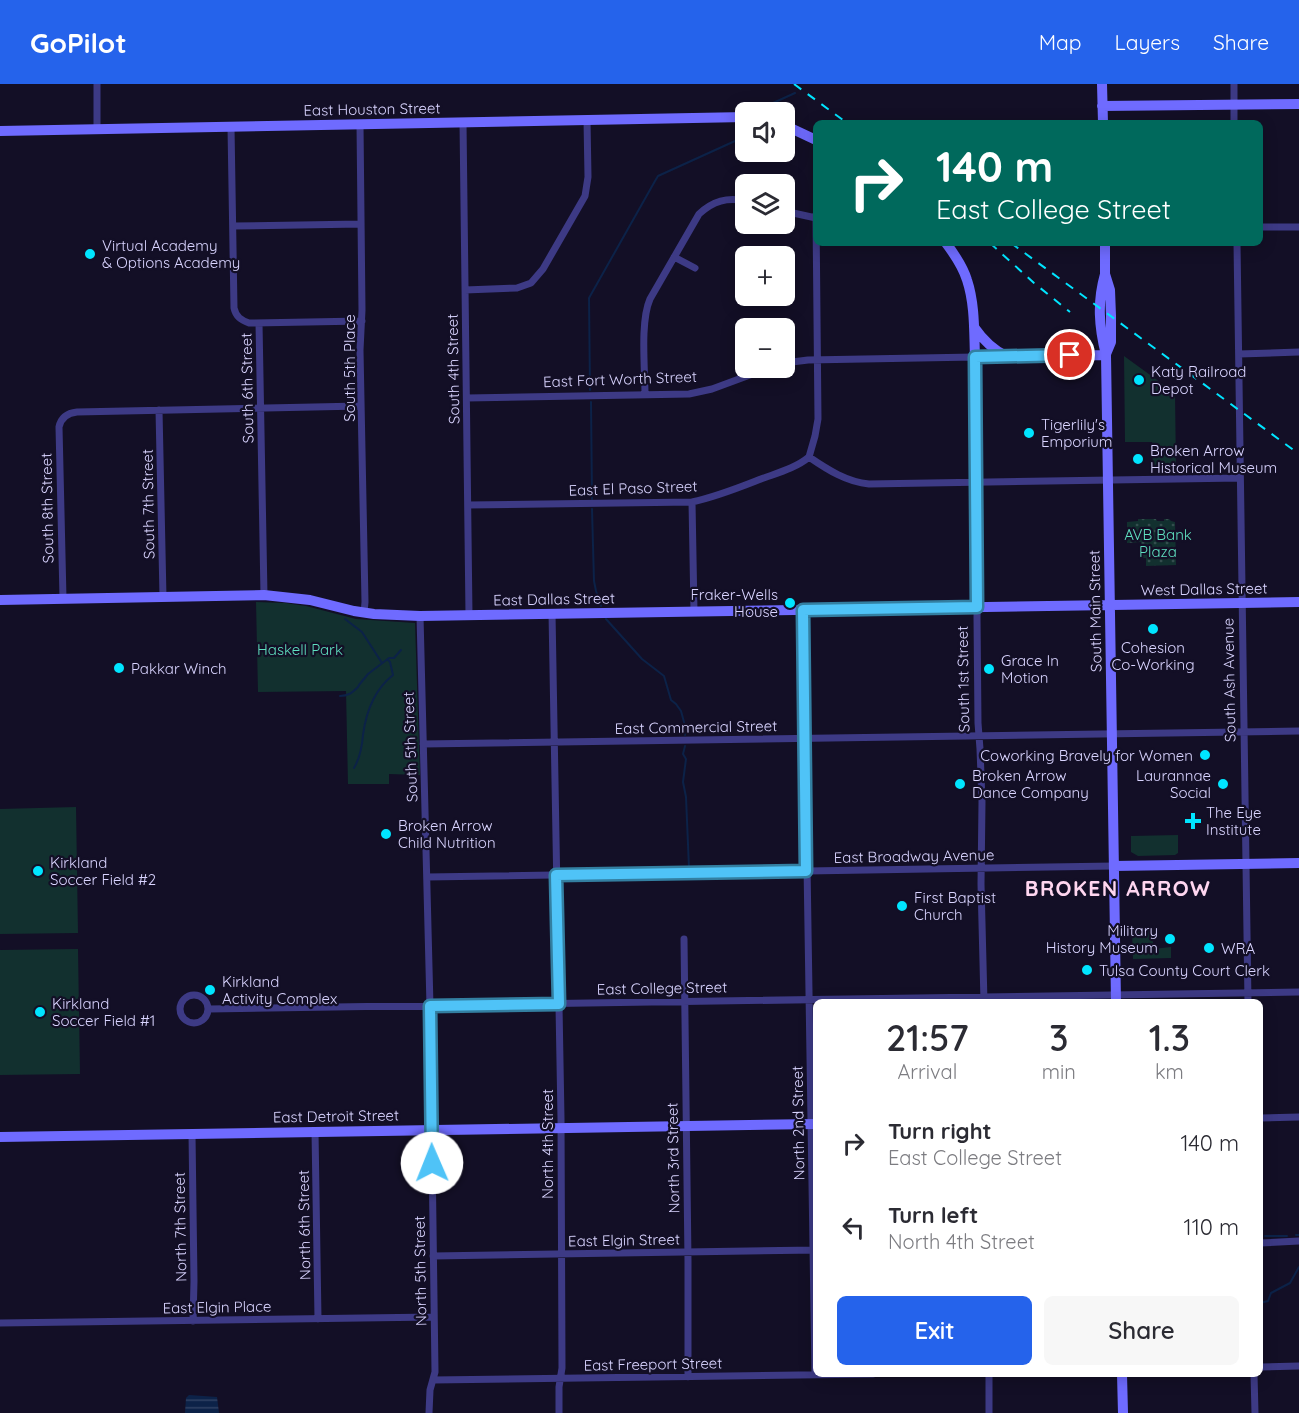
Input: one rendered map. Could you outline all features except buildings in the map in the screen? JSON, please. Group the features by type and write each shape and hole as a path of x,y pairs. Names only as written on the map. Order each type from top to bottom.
{"street":[{"path":"96,84 97,129"},
{"path":"1102,84 1103,120"},
{"path":"1234,84 1234,120"},
{"path":"1102,106 1299,104"},
{"name":"East Houston Street","path":"0,131 735,117"},
{"path":"465,290 517,288 531,283 543,269 585,196 588,177 588,120"},
{"name":"South 4th Street","path":"463,122 469,615"},
{"name":"South 5th Place","path":"360,124 362,321 360,350 364,613"},
{"name":"South 6th Street","path":"231,127 234,308 239,319 259,323 264,595"},
{"path":"795,130 813,139"},
{"path":"645,395 645,312 650,298 695,220 710,205 727,199 735,200"},
{"path":"795,213 813,216"},
{"path":"233,226 361,224"},
{"path":"1263,227 1299,227"},
{"path":"816,246 818,418 809,457 845,479 857,483 884,485 1240,478"},
{"name":"South 1st Street","path":"948,246 960,263 968,283 974,327 984,999"},
{"name":"South Main Street","path":"1105,246 1105,274 1100,291 1100,332 1106,354 1116,998"},
{"name":"South Ash Avenue","path":"1237,246 1248,999"},
{"path":"674,257 695,268"},
{"path":"259,323 362,321"},
{"path":"974,327 994,350 1007,356"},
{"path":"1239,354 1299,352"},
{"path":"795,362 1106,354"},
{"name":"East Fort Worth Street","path":"467,398 699,393 743,378"},
{"path":"159,410 361,406"},
{"name":"South 8th Street","path":"63,598 59,427 62,419 77,412 159,410"},
{"name":"South 7th Street","path":"159,410 163,597"},
{"name":"East El Paso Street","path":"468,505 692,502 711,498 774,474 803,462 809,457"},
{"path":"692,502 694,611"},
{"name":"East Dallas Street","path":"0,600 264,595 310,600 364,613 420,616 1110,605"},
{"name":"West Dallas Street","path":"1110,605 1299,602"},
{"name":"North 2nd Street","path":"803,610 808,999 813,1124"},
{"path":"552,613 556,875"},
{"name":"South 5th Street","path":"420,616 427,876"},
{"name":"East Commercial Street","path":"423,744 1299,731"},
{"path":"1114,866 1299,863"},
{"name":"East Broadway Avenue","path":"427,876 1114,866"},
{"name":"North 4th Street","path":"556,875 561,1128 562,1368 559,1413"},
{"name":"North 5th Street","path":"427,876 435,1372 430,1390 429,1413"},
{"name":"North 3rd Street","path":"684,939 688,1377"},
{"name":"East College Street","path":"209,1009 808,999 1116,998 1299,992"},
{"name":"East College Street","path":"194,995 203,998 209,1009 201,1022 192,1023 183,1018 180,1009 186,997 194,995"},
{"path":"1263,1118 1299,1117"},
{"name":"East Detroit Street","path":"0,1137 813,1124"},
{"name":"North 6th Street","path":"315,1131 318,1319"},
{"name":"North 7th Street","path":"192,1134 193,1321"},
{"path":"1263,1243 1299,1241"},
{"name":"East Elgin Street","path":"433,1256 813,1250"},
{"name":"East Elgin Place","path":"0,1323 434,1317"},
{"path":"1263,1367 1299,1366"},
{"name":"East Freeport Street","path":"434,1380 813,1375"},
{"path":"989,1377 989,1413"},
{"path":"1122,1377 1123,1413"},
{"path":"1254,1377 1255,1413"}],"green space":[{"path":"1124,356 1175,393 1176,469 1153,469 1152,442 1125,442"},
{"name":"AVB Bank Plaza","path":"1138,519 1164,521 1164,519 1169,519 1175,522 1176,565 1146,566 1146,558 1141,558 1141,542 1127,543 1127,522 1138,521"},
{"name":"Haskell Park","path":"256,602 306,606 356,619 415,623 420,775 389,774 389,784 348,784 346,691 258,692"},
{"name":"Kirkland Soccer Field #2","path":"76,807 78,933 0,934 0,809"},
{"path":"1178,835 1178,853 1175,855 1138,856 1131,852 1131,836"},
{"path":"1153,931 1153,949 1171,947 1171,958 1133,959 1132,932"},
{"name":"Kirkland Soccer Field #1","path":"78,949 80,1074 0,1075 0,950"}],"water":[{"path":"189,1395 217,1397 219,1413 185,1413 186,1398"}],"waterway":[{"path":"775,102 795,93"},
{"path":"590,390 589,298 658,176 735,141"},
{"path":"591,402 592,499"},
{"path":"592,509 594,581 601,606"},
{"path":"345,619 362,632 382,663"},
{"path":"606,619 642,659 664,676 671,700 681,711 685,735"},
{"path":"340,696 352,692 368,674 389,658 394,658 401,650"},
{"path":"354,768 372,702 381,687 393,675 388,660"},
{"path":"685,746 683,782 686,797 689,868"},
{"path":"1265,1236 1287,1236"},
{"path":"1263,1302 1268,1301 1271,1293 1290,1283 1299,1267"}],"railway":[{"path":"794,84 843,120"},
{"path":"993,246 1070,312"},
{"path":"1015,246 1299,454"}],"place":[{"name":"Virtual Academy & Options Academy","path":"90,254"},
{"name":"Katy Railroad Depot","path":"1139,380"},
{"name":"Tigerlily's Emporium","path":"1029,433"},
{"name":"Broken Arrow Historical Museum","path":"1138,459"},
{"name":"Fraker-Wells House","path":"790,603"},
{"name":"Cohesion Co-Working","path":"1153,629"},
{"name":"Pakkar Winch","path":"119,668"},
{"name":"Grace In Motion","path":"989,669"},
{"name":"Coworking Bravely for Women","path":"1205,755"},
{"name":"Broken Arrow Dance Company","path":"960,784"},
{"name":"Laurannae Social","path":"1223,784"},
{"name":"The Eye Institute","path":"1193,821"},
{"name":"Broken Arrow Child Nutrition","path":"386,834"},
{"name":"Kirkland Soccer Field #2","path":"38,871"},
{"name":"First Baptist Church","path":"902,906"},
{"name":"Military History Museum","path":"1170,939"},
{"name":"WRA","path":"1209,948"},
{"name":"Tulsa County Court Clerk","path":"1087,970"},
{"name":"Kirkland Activity Complex","path":"210,990"},
{"name":"Kirkland Soccer Field #1","path":"40,1012"}],"district":[{"name":"BROKEN ARROW","path":"1118,888"}],"route":[{"path":"432,1163 430,1006 559,1004 556,875 806,871 803,610 977,607 975,357 1070,355"}]}
